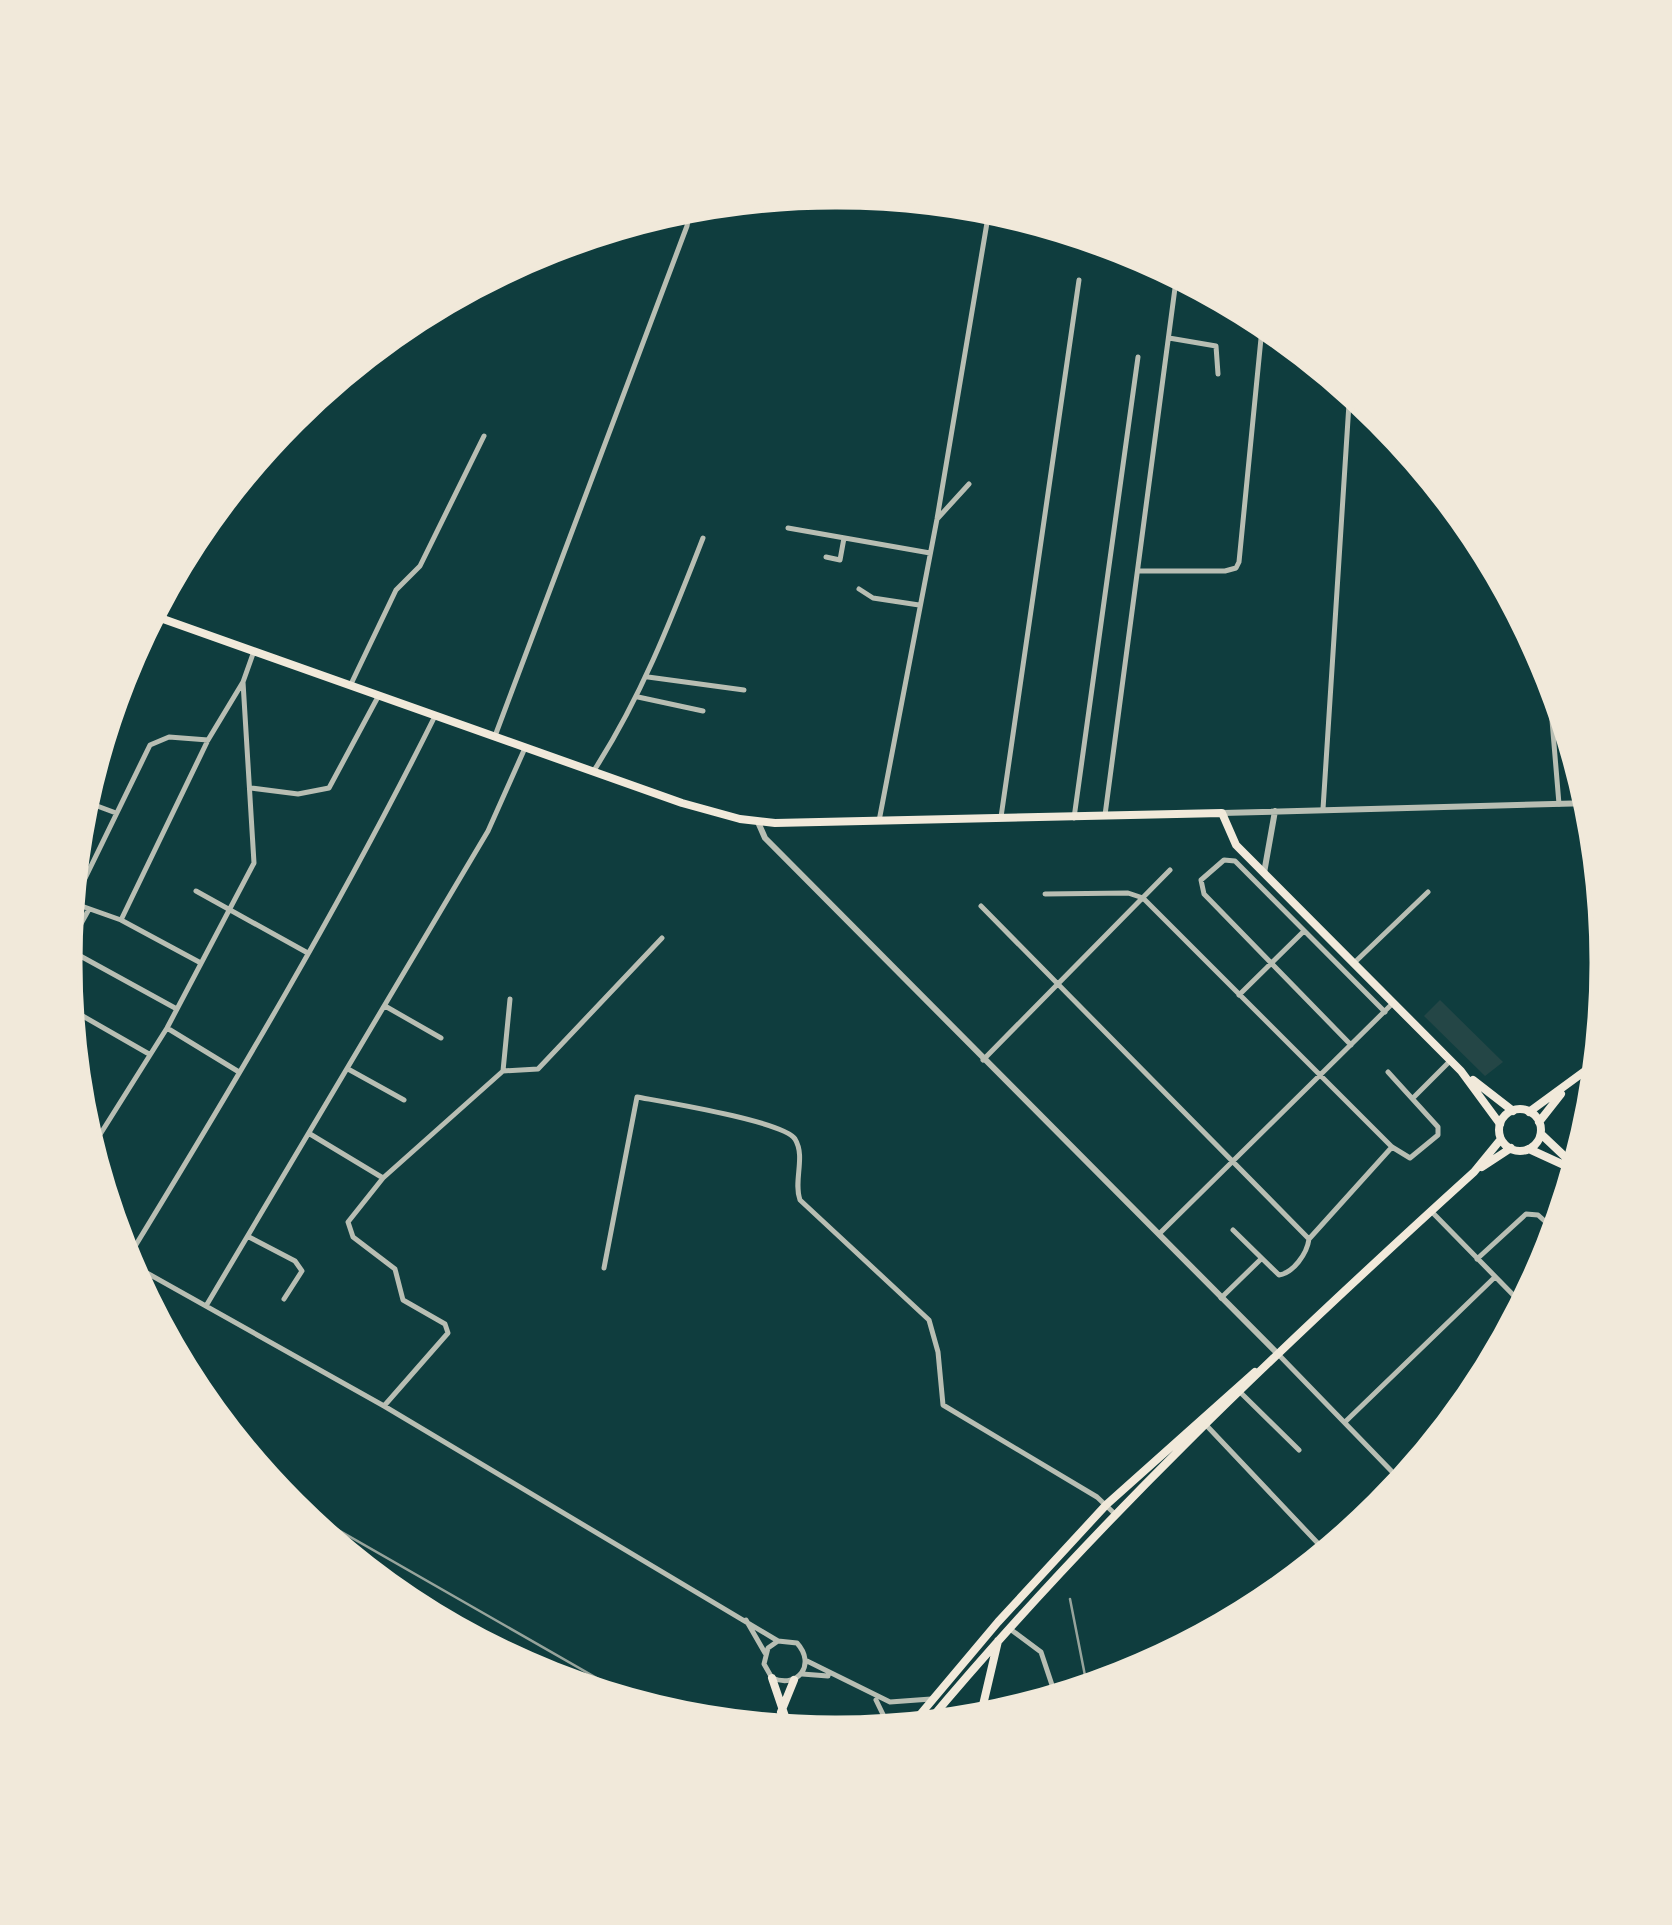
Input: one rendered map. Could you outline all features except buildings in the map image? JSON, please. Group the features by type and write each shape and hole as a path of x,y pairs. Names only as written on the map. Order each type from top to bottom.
{"main road":[{"path":"163,619 592,772 706,810 758,822 1222,813 1236,845 1450,1060 1500,1124 1501,1139 1474,1172 1262,1367 1241,1393 1115,1514 1007,1627 937,1712"},
{"path":"1461,1072 1513,1111 1529,1112 1584,1074"},
{"path":"1539,1122 1565,1090"},
{"path":"1500,1124 1513,1111"},
{"path":"1529,1112 1539,1122 1540,1134 1566,1158"},
{"path":"1528,1149 1540,1134"},
{"path":"1501,1139 1511,1148"},
{"path":"1474,1172 1511,1148 1528,1149 1564,1164"},
{"path":"921,1713 1106,1506 1239,1382 1262,1367"},
{"path":"983,1704 999,1636"},
{"path":"781,1712 798,1677"},
{"path":"772,1678 783,1717"}],"street":[{"path":"496,736 688,221"},
{"path":"879,821 937,519 987,222"},
{"path":"1001,818 1079,280"},
{"path":"1105,817 1176,287"},
{"path":"1169,338 1216,346 1218,374"},
{"path":"1139,570 1225,571 1239,562 1261,338"},
{"path":"1074,818 1138,357"},
{"path":"1323,810 1349,408"},
{"path":"351,684 396,590 420,566 484,436"},
{"path":"937,519 969,484"},
{"path":"788,528 930,553"},
{"path":"592,772 648,677 704,538"},
{"path":"826,558 840,560 844,538"},
{"path":"859,589 873,598 920,605"},
{"path":"121,920 208,740 243,682 254,651"},
{"path":"648,677 744,690"},
{"path":"100,1133 168,1028 256,855 243,682"},
{"path":"250,788 298,794 329,788 379,694"},
{"path":"638,697 703,712"},
{"path":"134,1243 240,1072 388,810 435,714"},
{"path":"1552,719 1559,804"},
{"path":"85,878 150,744 169,737 208,740"},
{"path":"206,1306 488,831 524,748"},
{"path":"1222,813 1574,804"},
{"path":"97,806 116,813"},
{"path":"1264,873 1275,811"},
{"path":"758,822 765,838 1394,1472"},
{"path":"1351,1045 1201,888 1202,880 1224,860 1235,862 1385,1012"},
{"path":"983,1060 1170,870"},
{"path":"196,891 306,952"},
{"path":"1354,963 1428,892"},
{"path":"1045,894 1128,893 1143,898 1392,1147 1410,1158 1438,1135 1438,1127 1388,1072"},
{"path":"981,906 1309,1239"},
{"path":"82,908 121,920 200,963"},
{"path":"82,922 88,911"},
{"path":"1239,995 1304,931"},
{"path":"384,1406 448,1333 444,1324 403,1300 393,1265 350,1232 348,1222 382,1178 503,1070 538,1069 662,938"},
{"path":"80,959 175,1008"},
{"path":"503,1070 510,999"},
{"path":"1158,1234 1393,1004"},
{"path":"385,1006 441,1038"},
{"path":"82,1016 148,1054"},
{"path":"168,1028 240,1072"},
{"path":"1413,1098 1450,1060"},
{"path":"348,1069 404,1100"},
{"path":"604,1268 637,1097 746,1119 786,1132 794,1138 799,1156 796,1188 800,1200 929,1320 938,1352 943,1405 1115,1514"},
{"path":"310,1134 382,1178"},
{"path":"1233,1230 1282,1276 1308,1252 1309,1239 1392,1147"},
{"path":"1431,1211 1514,1297"},
{"path":"1477,1259 1526,1214 1538,1215 1546,1222"},
{"path":"248,1237 295,1262 302,1270 284,1298"},
{"path":"1221,1298 1260,1259"},
{"path":"147,1273 384,1406 778,1641 796,1643 806,1661 834,1677 874,1697 901,1704 934,1698"},
{"path":"1345,1422 1495,1277"},
{"path":"1241,1393 1299,1450"},
{"path":"1207,1426 1318,1544"},
{"path":"744,1618 765,1653 765,1670 772,1678 834,1677"},
{"path":"1007,1627 1041,1652 1052,1686"},
{"path":"765,1653 778,1641"},
{"path":"798,1677 806,1661"},
{"path":"874,1697 884,1717"}],"shaded area":[{"path":"1440,1000 1503,1062 1485,1076 1424,1016"}],"railway":[{"path":"335,1528 601,1681"},
{"path":"1070,1599 1085,1676"}]}
